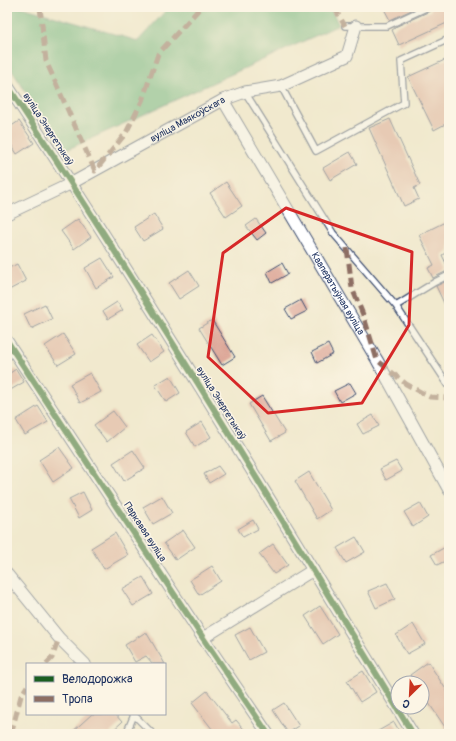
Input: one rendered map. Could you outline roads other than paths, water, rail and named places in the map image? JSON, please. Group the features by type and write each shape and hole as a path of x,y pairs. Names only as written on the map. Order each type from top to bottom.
{"street":[{"name":"вуліца Маякоўскага","path":"7,214 72,183 223,100 245,92 281,86 348,56 356,26"},
{"name":"вуліца Энергетыкаў","path":"7,85 72,183 313,570 413,734"},
{"name":"Кааператыўная вуліца","path":"223,100 377,360 449,490"},
{"name":"Паркавая вуліца","path":"7,341 268,734"},
{"path":"203,638 313,570"},
{"path":"7,574 59,638 84,663"}],"lane":[{"path":"345,26 387,26 428,7"},
{"path":"281,86 316,151 404,103 401,61 449,39"},
{"path":"245,92 333,233 396,306 449,386"},
{"path":"396,306 449,275"},
{"path":"126,734 134,715"},
{"path":"135,715 153,734"}]}
